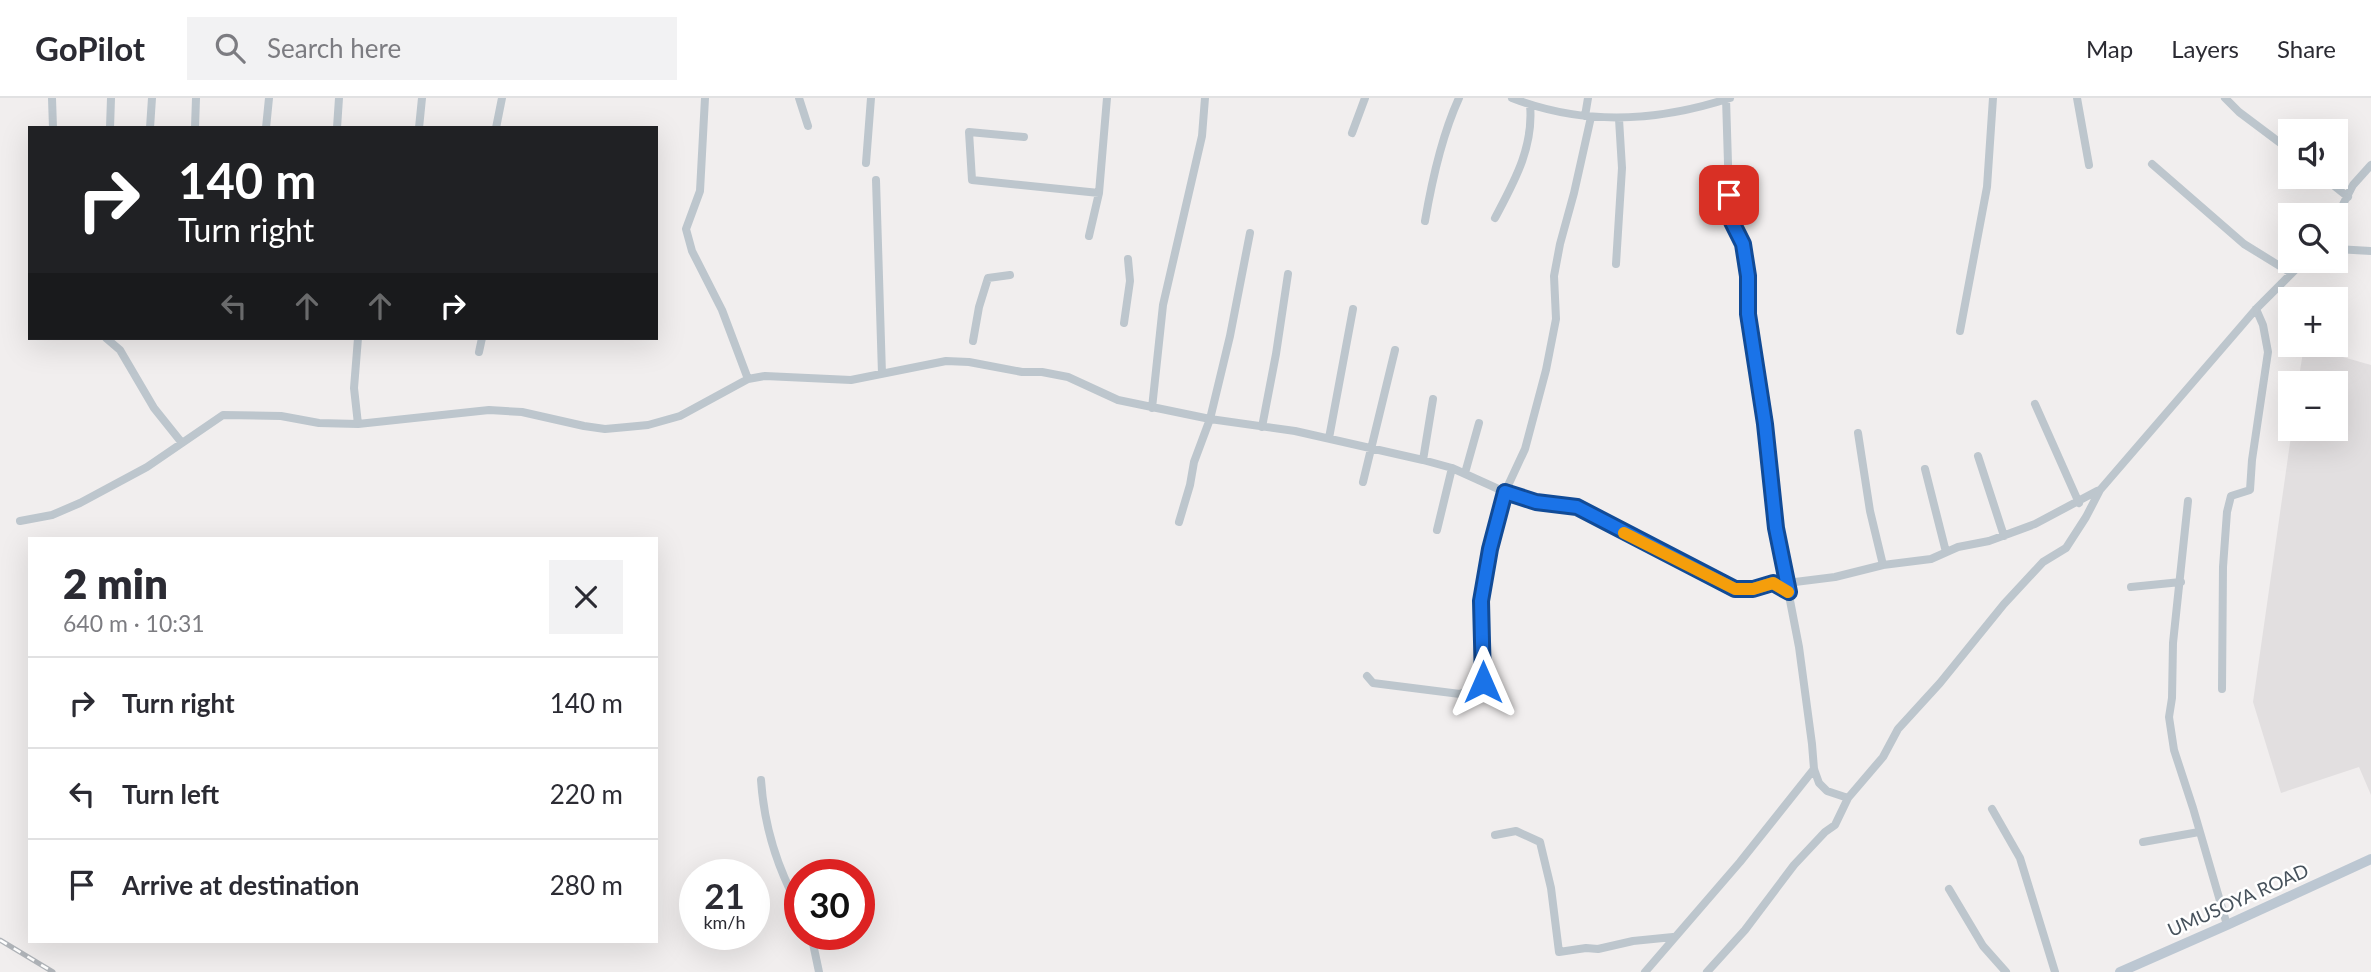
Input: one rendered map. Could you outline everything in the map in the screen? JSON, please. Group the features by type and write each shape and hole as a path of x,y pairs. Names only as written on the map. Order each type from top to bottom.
{"main road":[{"name":"UMUSOYA ROAD","path":"2120,972 2371,859"}],"street":[{"path":"52,98 53,126"},
{"path":"110,126 111,98"},
{"path":"150,126 152,98"},
{"path":"195,126 196,98"},
{"path":"267,126 270,98"},
{"path":"337,126 339,98"},
{"path":"419,126 422,98"},
{"path":"496,126 502,98"},
{"path":"705,98 700,191 685,229 692,251 722,310 748,379"},
{"path":"799,98 808,126"},
{"path":"866,163 871,98"},
{"path":"1089,236 1100,193 1107,98"},
{"path":"1152,408 1163,304 1202,136 1205,98"},
{"path":"1352,134 1365,98"},
{"path":"1426,221 1433,179 1450,117 1459,98"},
{"path":"1512,98 1530,105 1619,119 1685,111 1727,98 1732,222 1743,244 1748,276 1750,327 1765,424 1776,528 1788,587 1814,769 1819,783 1827,791 1848,798"},
{"path":"1367,676 1373,683 1460,694 1483,682 1481,601 1490,549 1505,492 1525,449 1546,370 1556,319 1554,276 1574,193 1588,116 1588,98"},
{"path":"1960,331 1987,187 1993,98"},
{"path":"2077,98 2089,165"},
{"path":"2225,98 2278,141"},
{"path":"1495,218 1513,185 1528,145 1532,124 1530,105"},
{"path":"1616,264 1622,168 1619,119"},
{"path":"1024,136 969,132 972,180 1100,193"},
{"path":"2152,164 2244,244 2278,265"},
{"path":"2345,203 2362,172 2371,165"},
{"path":"876,180 882,374"},
{"path":"2338,189 2348,197"},
{"path":"1179,522 1194,462 1210,419 1230,336 1250,233"},
{"path":"2348,250 2371,251"},
{"path":"1124,323 1130,281 1128,259"},
{"path":"1707,972 1745,930 1794,865 1835,825 1848,798 1883,757 1898,729 1940,683 2004,604 2043,562 2066,548 2100,490 2256,309 2291,273"},
{"path":"1262,427 1283,316 1287,274"},
{"path":"973,341 988,278 1010,275"},
{"path":"1329,438 1353,309"},
{"path":"2222,689 2223,567 2227,512 2231,496 2250,490 2268,352 2263,324 2256,309"},
{"path":"108,340 120,351 154,408 181,443"},
{"path":"358,340 354,388 358,424"},
{"path":"479,352 482,340"},
{"path":"1363,482 1395,349"},
{"path":"20,521 52,515 80,503 147,467 223,415 281,416 319,423 358,424 489,410 522,412 584,426 627,428 680,415 748,379 765,376 851,380 946,361 970,362 997,369 1068,377 1118,400 1210,419 1295,431 1452,468 1505,492 1536,502 1577,507 1735,589 1753,589 1773,583 1788,587 1883,565 1931,559 1958,547 1989,541 2035,524 2100,490"},
{"path":"1423,460 1433,400"},
{"path":"2035,404 2079,503"},
{"path":"1465,473 1479,423"},
{"path":"1858,433 1870,511 1883,565"},
{"path":"1978,456 2004,536"},
{"path":"1437,530 1452,468"},
{"path":"1925,469 1947,552"},
{"path":"2188,501 2173,643 2169,717 2174,750 2227,926"},
{"path":"2131,587 2181,582"},
{"path":"1645,972 1740,862 1814,769"},
{"path":"761,780 763,810 784,868"},
{"path":"1992,809 2020,858 2054,972"},
{"path":"1495,835 1516,831 1540,842 1551,888 1559,953 1579,948 1598,950 1673,937"},
{"path":"2143,842 2199,832"},
{"path":"1949,889 1983,946 2006,972"},
{"path":"814,950 819,972"}],"shaded area":[{"path":"2302,357 2343,357 2371,365 2371,795 2359,767 2281,793 2253,702 2290,441 2348,441 2348,371 2300,371"}],"railway":[{"path":"0,940 53,972"}],"slow traffic":[{"path":"1624,533 1735,589 1753,589 1773,583 1788,592"}],"route":[{"path":"1483,682 1481,601 1490,549 1505,492 1536,502 1577,507 1735,589 1753,589 1773,583 1789,592 1776,528 1765,424 1748,314 1748,276 1743,244 1732,222 1729,195"}]}
